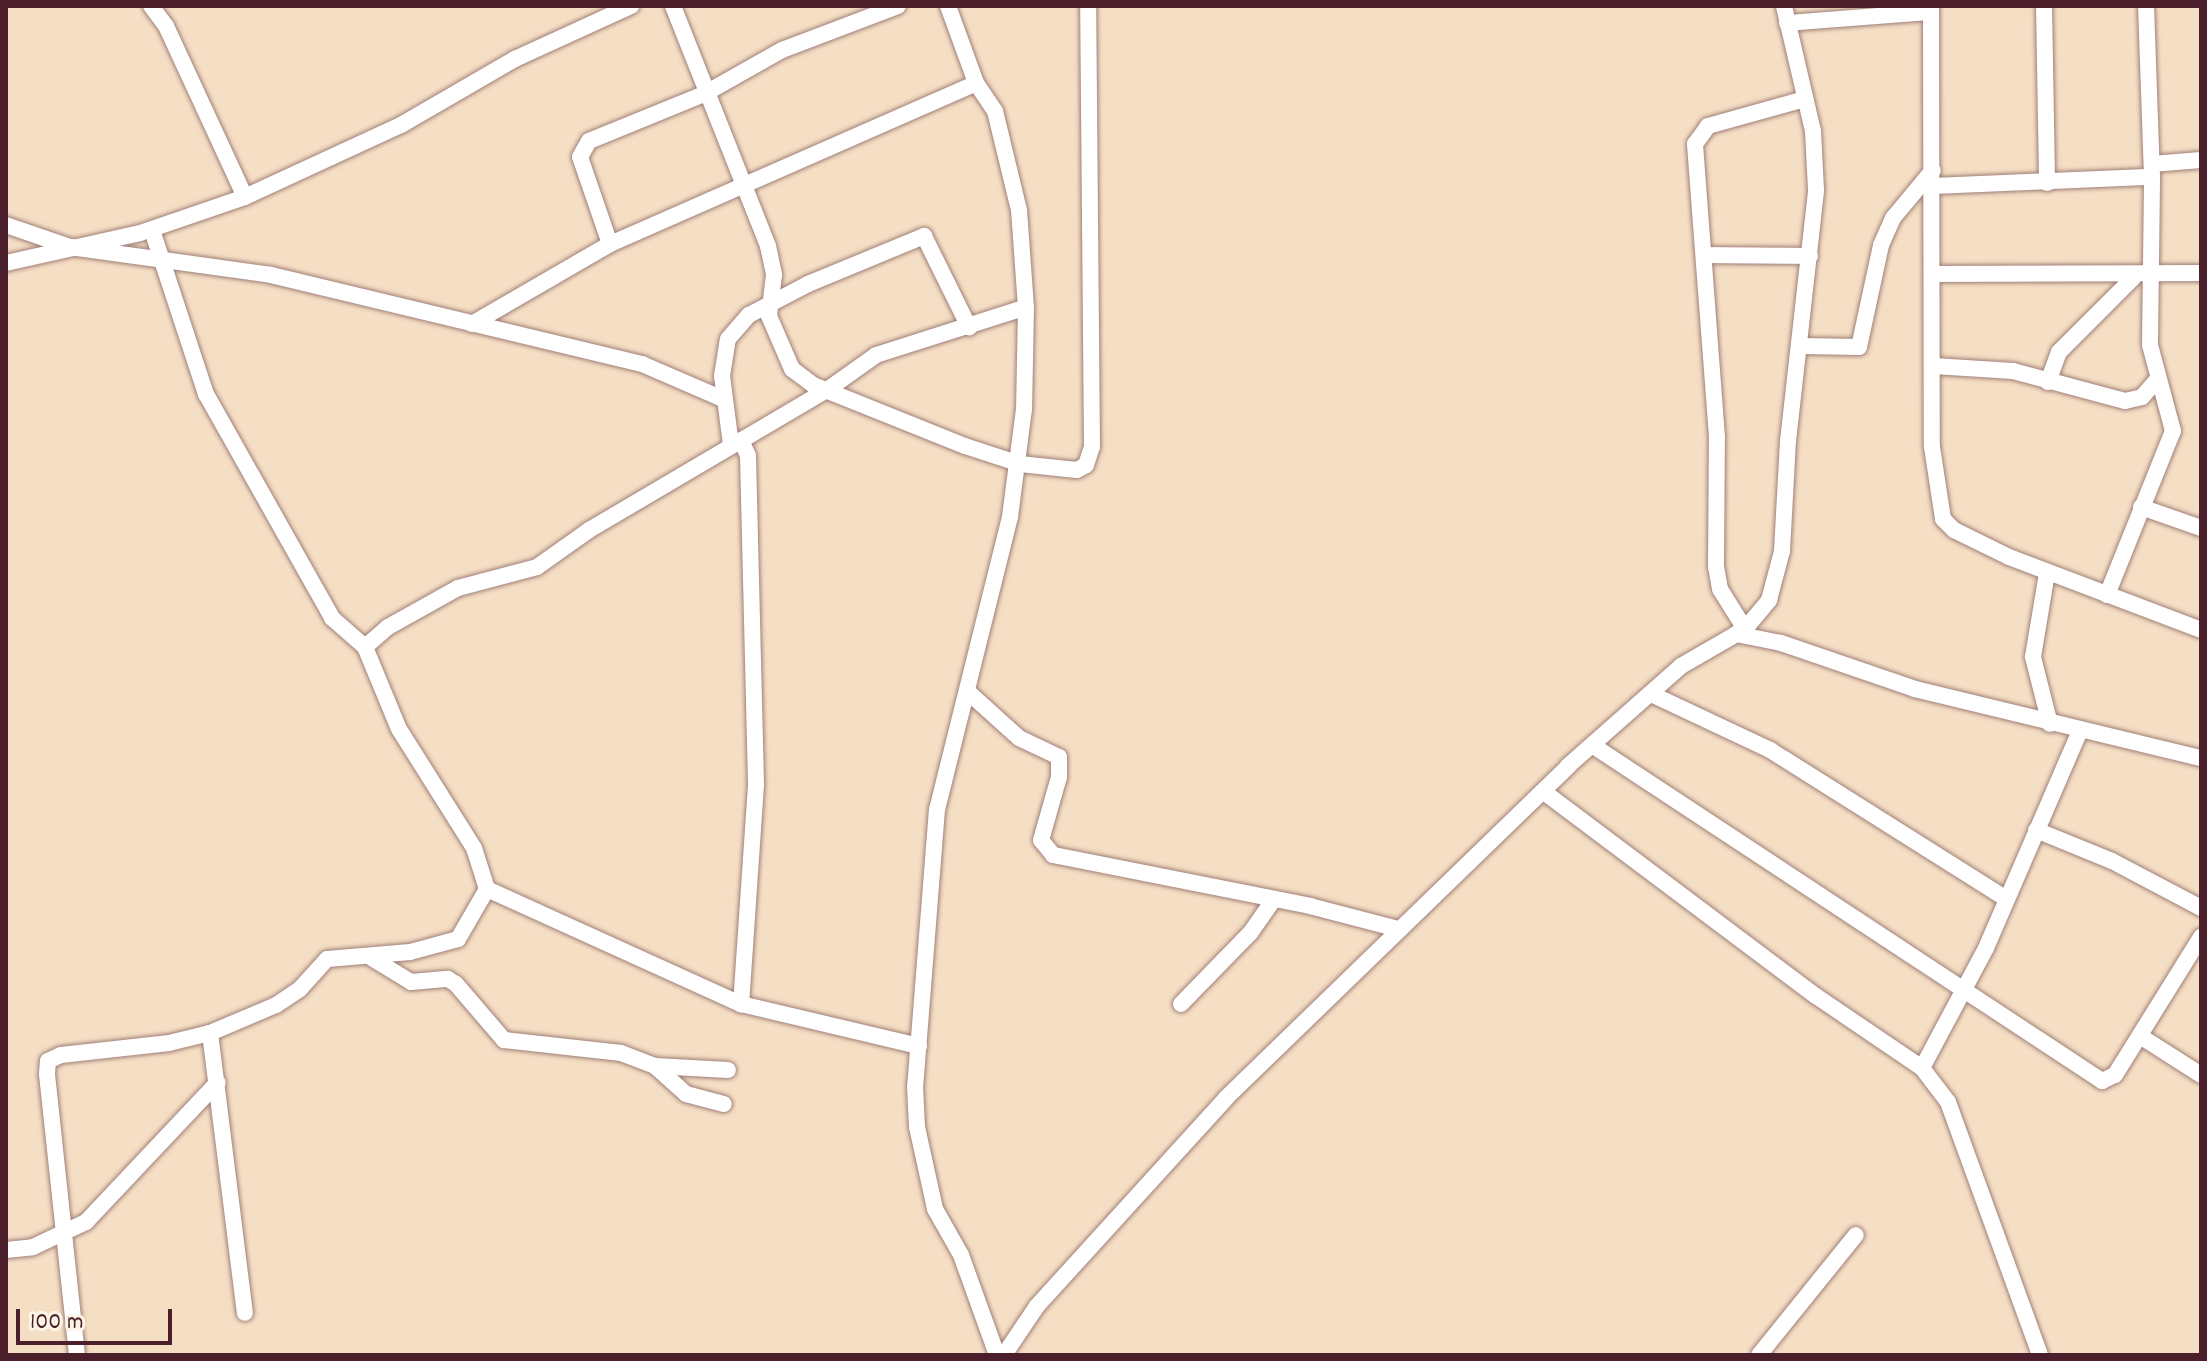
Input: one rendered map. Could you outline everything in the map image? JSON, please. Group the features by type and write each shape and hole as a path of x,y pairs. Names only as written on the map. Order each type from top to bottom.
{"street":[{"path":"151,6 166,26 245,197"},
{"path":"6,263 152,230 245,197 401,125 515,59 631,6"},
{"path":"673,6 704,94 773,261 767,306 792,369 827,390 1020,464 1077,470 1086,465 1092,446 1088,6"},
{"path":"610,244 580,157 583,148 704,94 759,60 898,6"},
{"path":"948,6 976,83 995,111 1007,151 1019,210 1026,307 1020,464 937,809 919,1046 917,1127 929,1186 997,1355"},
{"path":"2044,6 2047,183"},
{"path":"2107,595 2173,431 2156,381 2142,276 2152,171 2146,6"},
{"path":"1004,1355 1037,1306 1226,1098 1592,745 1705,648 1740,632 1777,580 1802,346 1816,155 1785,14 1931,9 1932,447 1943,519 1972,541 2047,573 2201,630"},
{"path":"472,324 610,244 976,83"},
{"path":"1740,632 1720,589 1716,567 1717,437 1695,157 1699,135 1723,120 1805,99"},
{"path":"1802,346 1859,347 1881,245 1893,218 1933,178 2047,183 2152,171 2201,160"},
{"path":"6,225 70,247 271,275 642,364 723,399"},
{"path":"77,1355 62,1235 48,1061 61,1055 169,1043 210,1033 276,1005 300,989 327,959 370,957 441,947 458,939 487,889 474,848 399,729 365,647 332,618 206,394 152,230"},
{"path":"741,1004 756,785 748,456 736,442 723,399 728,339 738,323 767,306 863,259 924,236 969,327"},
{"path":"1704,255 1810,256"},
{"path":"1933,274 2142,276 2201,273"},
{"path":"2048,382 2059,352 2142,276"},
{"path":"365,647 388,627 458,588 537,567 736,442 827,390 876,355 1026,307"},
{"path":"1934,366 2000,369 2125,401 2142,397 2156,381"},
{"path":"2141,507 2201,528"},
{"path":"2047,573 2033,657 2050,724"},
{"path":"1740,632 1915,689 2201,758"},
{"path":"967,691 1019,738 1059,757 1059,777 1041,840 1045,849 1398,929"},
{"path":"1651,694 1770,750 2007,899"},
{"path":"1922,1068 1967,988 2080,731"},
{"path":"1592,745 1967,988 2102,1081 2115,1075 2201,937"},
{"path":"1544,792 1816,996 1922,1068 1948,1102 2040,1355"},
{"path":"2036,830 2112,861 2201,908"},
{"path":"487,889 741,1004 919,1046"},
{"path":"1181,1004 1251,932 1274,899"},
{"path":"370,957 411,982 448,979 456,984 504,1040 621,1053 655,1066 728,1070"},
{"path":"210,1033 245,1313"},
{"path":"2140,1036 2201,1075"},
{"path":"655,1066 686,1094 724,1104"},
{"path":"6,1250 62,1235 110,1202 218,1082"},
{"path":"1759,1355 1856,1235"}]}
